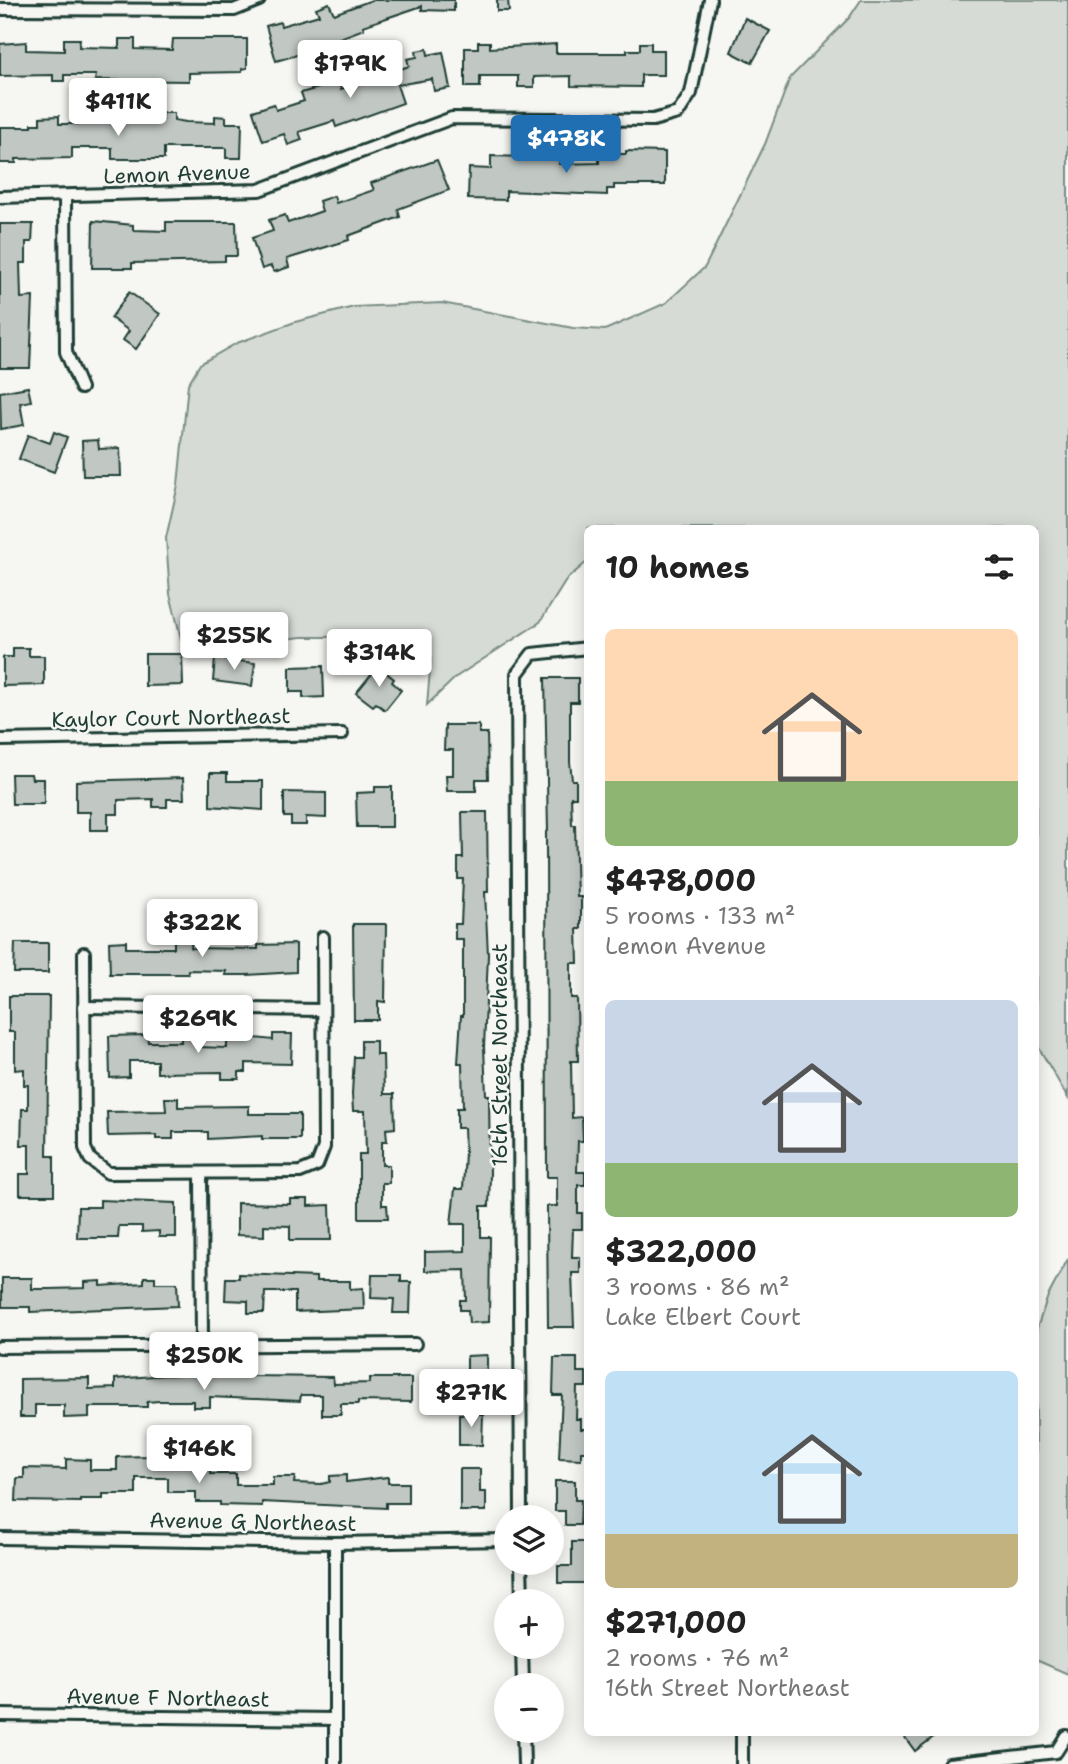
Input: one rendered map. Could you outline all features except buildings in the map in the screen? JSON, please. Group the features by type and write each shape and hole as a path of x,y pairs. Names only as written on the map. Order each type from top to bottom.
{"street":[{"path":"0,9 234,10 259,0"},
{"name":"Lemon Avenue","path":"0,197 259,190 452,118 653,120 678,113 691,93 710,0"},
{"path":"65,197 66,352 81,388"},
{"name":"16th Street Northeast","path":"521,1505 517,674 532,654 584,648"},
{"name":"Kaylor Court Northeast","path":"0,740 342,733"},
{"path":"85,953 85,1148 90,1159 108,1173 300,1172 317,1165 324,1147 323,937"},
{"path":"85,1007 322,1010"},
{"path":"201,1173 202,1344"},
{"path":"0,1347 415,1343"},
{"name":"Avenue G Northeast","path":"0,1538 335,1543 494,1540"},
{"path":"335,1543 335,1764"},
{"name":"Avenue F Northeast","path":"0,1716 335,1719"},
{"path":"742,1736 743,1764"},
{"path":"949,1764 1056,1752 1066,1736"},
{"path":"523,1743 524,1764"}],"shaded area":[{"path":"861,0 1068,0 1068,1098 1039,1048 1039,525 584,525 584,564 567,579 540,622 456,677 427,705 431,659 381,637 302,637 184,650 170,594 166,538 178,485 188,384 200,364 237,343 295,322 354,307 442,303 573,328 605,330 666,303 705,267 765,144 790,78 849,18"},
{"path":"1068,1259 1068,1674 1039,1661 1039,1322 1048,1296"}]}
